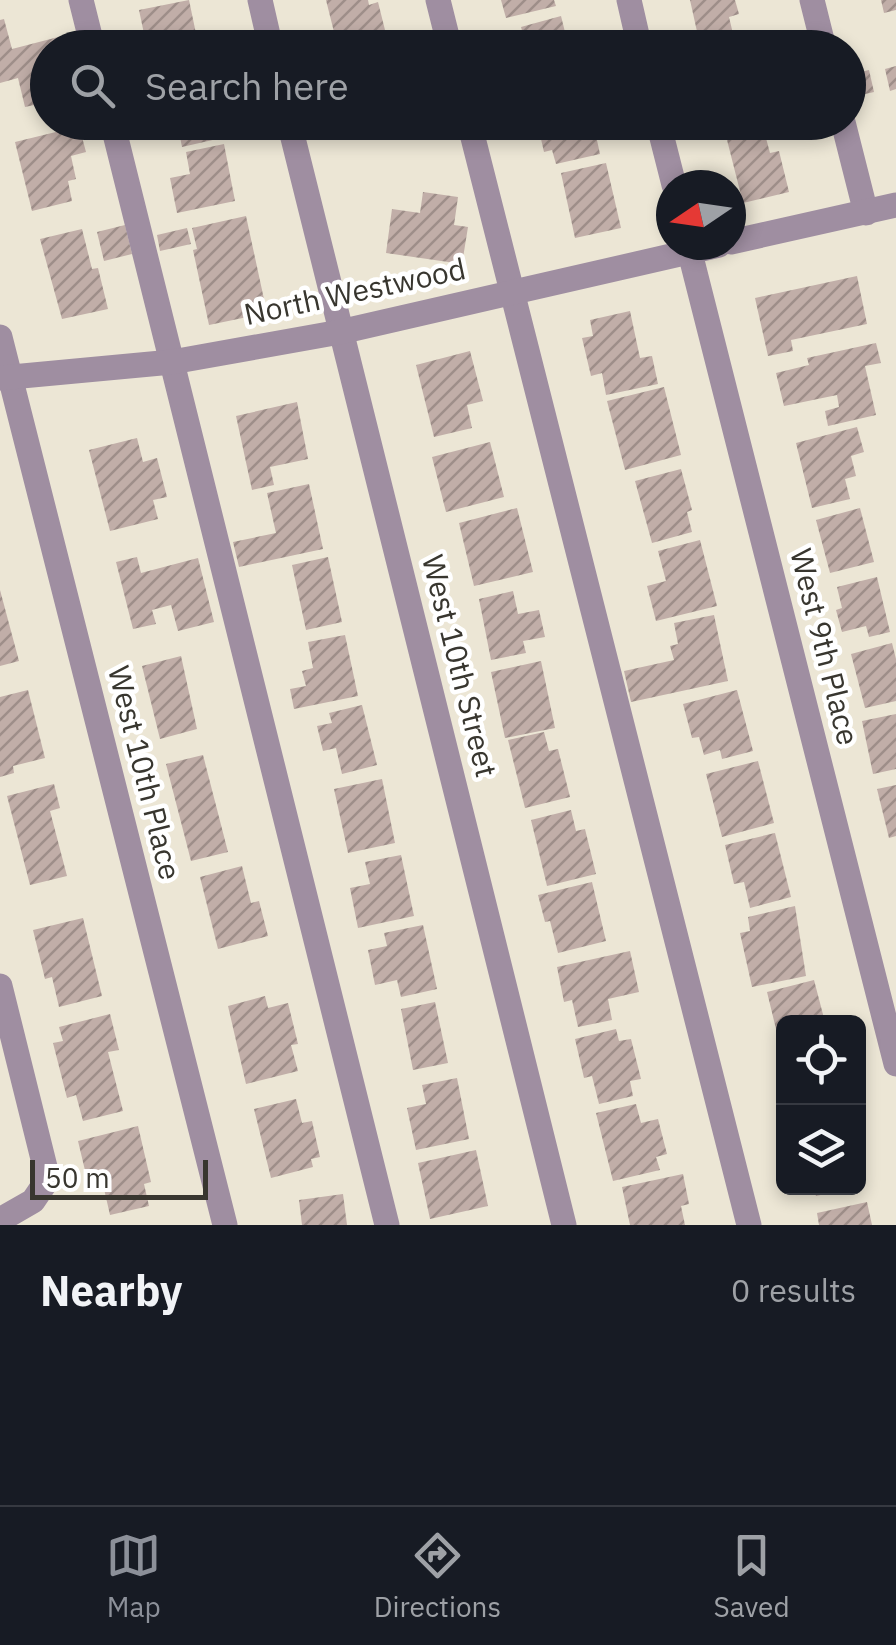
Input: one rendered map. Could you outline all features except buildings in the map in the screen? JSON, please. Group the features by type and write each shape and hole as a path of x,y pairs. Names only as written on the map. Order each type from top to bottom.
{"street":[{"path":"81,0 88,30"},
{"path":"260,0 267,30"},
{"path":"438,0 446,30"},
{"path":"628,0 636,30"},
{"path":"812,0 820,30"},
{"path":"116,140 387,1225"},
{"name":"West 10th Street","path":"294,140 564,1225"},
{"path":"473,140 749,1225"},
{"path":"663,140 670,170"},
{"path":"848,140 866,212"},
{"path":"746,239 896,205"},
{"name":"North Westwood","path":"5,379 172,362 340,332 656,256"},
{"name":"West 9th Place","path":"692,260 896,1064"},
{"name":"West 10th Place","path":"0,337 5,379 225,1225"},
{"path":"0,986 48,1178 33,1201 0,1220"}]}
